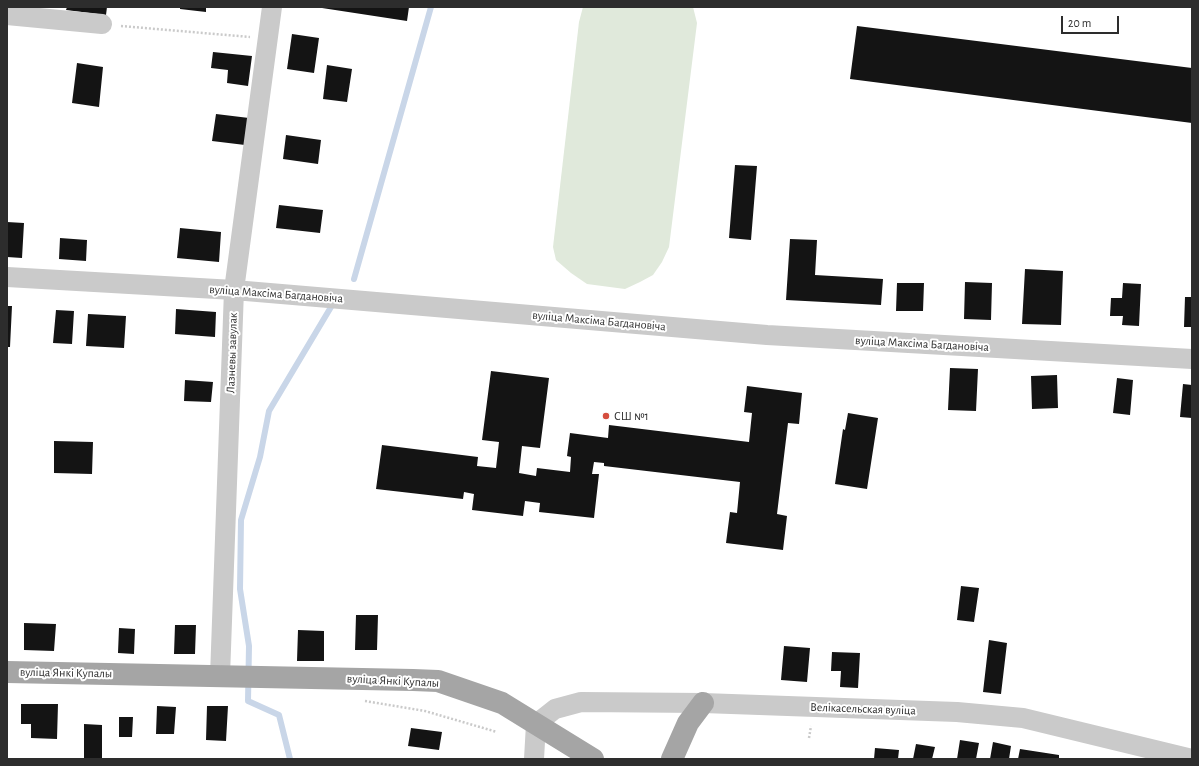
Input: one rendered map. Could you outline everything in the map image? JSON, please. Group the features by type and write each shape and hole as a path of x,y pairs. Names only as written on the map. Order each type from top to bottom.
{"main road":[{"name":"вуліца Янкі Купалы","path":"7,672 438,681 502,703 593,759"},
{"path":"672,759 688,723 703,703"}],"street":[{"name":"Лазневы завулак","path":"220,676 234,290 272,7"},
{"path":"7,15 102,24"},
{"name":"вуліца Максіма Багдановіча","path":"7,277 234,290 767,335 1192,360"},
{"name":"Велікасельская вуліца","path":"536,724 555,709 581,702 703,703 957,712 1023,718 1192,759"},
{"path":"534,759 536,724"}],"path":[{"path":"102,24 268,39"},
{"path":"364,701 425,711 497,732"}],"shaded area":[{"path":"583,7 693,7 697,23 669,247 662,262 653,275 625,289 587,284 556,260 553,247 579,22"}],"building":[{"path":"67,7 107,7 106,15 66,10"},
{"path":"180,7 206,7 206,12 180,9"},
{"path":"322,7 409,7 407,21"},
{"path":"857,26 1192,68 1192,123 850,79"},
{"path":"292,34 319,38 314,73 287,69"},
{"path":"213,52 252,56 248,86 227,83 228,70 211,68"},
{"path":"77,63 103,67 99,107 72,103"},
{"path":"327,65 352,69 347,102 323,99"},
{"path":"216,114 249,118 245,145 212,141"},
{"path":"286,135 321,140 318,164 283,159"},
{"path":"735,165 757,166 751,240 729,238"},
{"path":"279,205 323,210 320,233 276,228"},
{"path":"7,222 24,223 22,258 7,257"},
{"path":"180,228 221,232 219,262 177,258"},
{"path":"60,238 87,240 86,261 59,259"},
{"path":"790,239 817,240 815,275 883,279 881,305 786,300"},
{"path":"1025,269 1063,271 1061,325 1022,324"},
{"path":"965,282 992,283 991,320 964,319"},
{"path":"897,283 924,283 923,311 896,311"},
{"path":"1123,283 1141,284 1139,326 1122,325 1123,316 1110,316 1111,298 1122,298"},
{"path":"1185,297 1192,297 1192,327 1184,327"},
{"path":"7,306 12,306 10,347 7,347"},
{"path":"176,309 216,312 215,337 175,334"},
{"path":"56,310 74,311 72,344 53,343"},
{"path":"88,314 126,316 124,348 86,346"},
{"path":"950,368 978,369 976,411 948,410"},
{"path":"491,371 549,378 540,448 522,446 519,473 536,476 537,468 570,472 571,457 567,456 570,433 608,438 609,425 749,442 752,413 744,412 747,386 802,393 799,424 788,423 777,514 787,516 783,550 726,543 730,512 737,513 740,482 604,466 604,463 594,462 592,474 599,474 594,518 539,512 540,503 525,501 523,516 472,510 474,494 464,492 463,499 376,489 382,445 478,457 477,466 496,468 499,442 482,440"},
{"path":"1057,375 1058,408 1032,409 1031,376"},
{"path":"1117,378 1133,380 1130,415 1113,413"},
{"path":"185,380 213,382 211,402 184,401"},
{"path":"1183,384 1192,385 1192,418 1180,417"},
{"path":"848,413 878,418 867,489 835,484 843,429 845,430"},
{"path":"54,441 93,442 92,474 54,473"},
{"path":"961,586 979,588 974,622 957,620"},
{"path":"356,615 378,615 377,650 355,650"},
{"path":"24,623 56,624 54,651 24,650"},
{"path":"175,625 196,625 195,654 174,654"},
{"path":"119,628 135,629 134,654 118,653"},
{"path":"298,630 324,631 324,661 297,661"},
{"path":"989,640 1007,643 1001,694 983,692"},
{"path":"784,646 810,648 807,682 781,680"},
{"path":"832,652 860,653 858,688 840,687 841,671 831,671"},
{"path":"21,704 58,704 57,739 31,738 31,724 21,724"},
{"path":"157,706 176,707 174,734 156,734"},
{"path":"207,706 228,706 226,741 206,740"},
{"path":"119,717 133,717 132,737 119,737"},
{"path":"84,724 102,725 102,759 84,759"},
{"path":"411,728 442,732 439,750 408,746"},
{"path":"960,740 979,743 976,759 957,759"},
{"path":"993,742 1011,746 1009,759 990,759"},
{"path":"916,744 935,747 932,759 913,759"},
{"path":"875,748 899,750 898,759 874,759"},
{"path":"1020,749 1059,755 1059,759 1018,759"}],"waterway":[{"path":"354,279 431,7"},
{"path":"290,759 279,715 248,701 249,646 240,589 241,520 260,457 269,411 334,302"}],"place":[{"name":"СШ №1","path":"606,416"}]}
